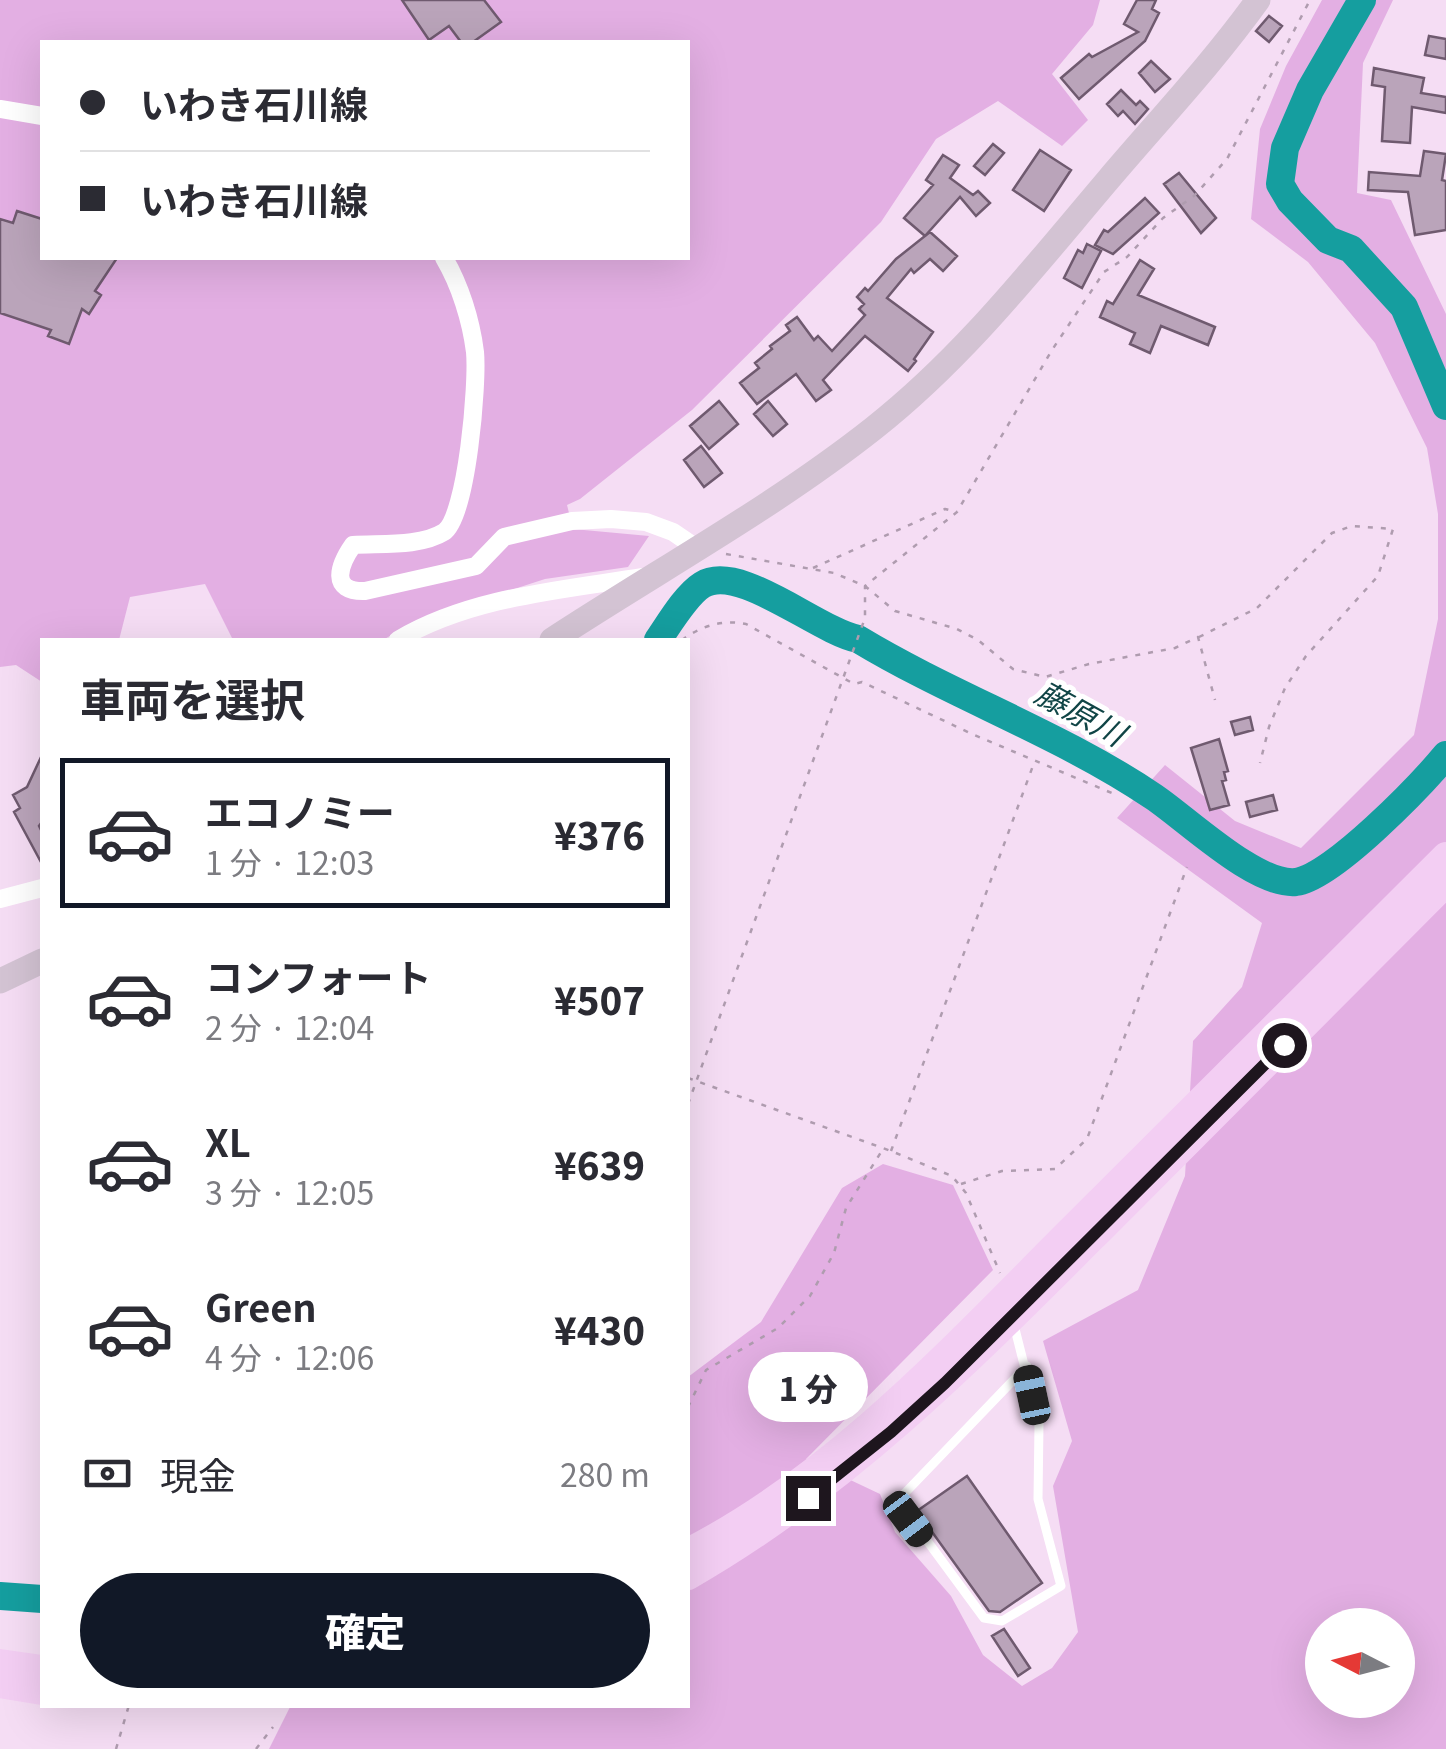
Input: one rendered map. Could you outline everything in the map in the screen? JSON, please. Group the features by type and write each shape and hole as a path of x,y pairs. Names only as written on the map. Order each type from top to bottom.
{"main road":[{"path":"690,1575 769,1526 891,1432 1446,856"},
{"path":"690,1551 768,1504 818,1467 1010,1306 1446,883"},
{"path":"0,1663 40,1669"},
{"path":"0,1684 40,1691"}],"street":[{"path":"555,638 830,461 920,390 969,342 1212,61 1258,0"},
{"path":"0,109 40,116"},
{"path":"445,260 462,299 474,353 475,397 457,512 448,530 433,537 353,545 344,558 342,585 351,591 364,591 476,566 504,536 572,522 646,522 674,532 695,548"},
{"path":"403,638 490,603 649,577"},
{"path":"0,900 40,889"},
{"path":"0,981 40,962"}],"lane":[{"path":"1010,1306 1026,1366 1038,1424 1038,1499 1060,1586 1002,1621 984,1618 900,1504 904,1494 1026,1366"}],"path":[{"path":"864,586 957,512 1052,350 1104,272 1127,257 1163,218 1194,196 1227,159 1310,0"},
{"path":"812,569 945,509 957,512"},
{"path":"695,548 834,573 864,586 894,611 958,629 1013,669 1045,678 1089,664 1162,651 1198,638 1257,608 1332,533 1352,526 1393,528 1378,576 1306,656 1286,688 1265,738 1260,763"},
{"path":"690,1098 865,618 864,586"},
{"path":"686,638 712,624 746,624 854,684 862,682 1114,794"},
{"path":"1198,638 1215,700"},
{"path":"891,1151 1035,761"},
{"path":"961,1184 1002,1171 1054,1169 1086,1139 1188,868"},
{"path":"690,1079 952,1176 961,1184 1010,1306"},
{"path":"690,1403 706,1370 778,1328 810,1296 834,1254 846,1208 884,1149"},
{"path":"116,1749 129,1708"},
{"path":"256,1749 273,1727"}],"shaded area":[{"path":"0,0 1100,0 1093,25 1052,74 1088,120 1062,146 998,101 936,139 881,222 692,410 580,499 567,505 573,529 649,536 628,567 545,579 413,622 386,638 232,638 205,584 130,597 120,638 40,638 40,681 16,665 0,667"},
{"path":"1322,0 1393,0 1363,63 1357,193 1391,200 1446,314 1446,1749 269,1749 290,1708 690,1708 690,1375 761,1322 842,1188 883,1164 953,1185 993,1270 806,1459 880,1494 895,1532 951,1596 983,1655 1022,1686 1052,1668 1078,1632 1053,1486 1072,1441 1043,1341 1138,1290 1185,1176 1193,1041 1242,987 1262,923 1117,818 1165,765 1235,821 1301,848 1414,735 1438,619 1438,514 1427,448 1375,343 1308,262 1251,219 1260,129 1286,66"}],"building":[{"path":"402,0 484,0 501,22 476,40 460,40 449,26 429,40"},
{"path":"1137,0 1156,0 1152,9 1159,13 1145,41 1079,99 1061,78 1089,54 1092,57 1138,32 1124,24"},
{"path":"1269,16 1282,26 1269,42 1256,31"},
{"path":"1429,36 1446,39 1446,59 1425,55"},
{"path":"1151,61 1170,79 1155,92 1139,73"},
{"path":"1374,68 1424,78 1421,93 1446,97 1446,113 1412,107 1410,143 1382,141 1385,87 1372,85"},
{"path":"1121,90 1136,105 1140,101 1148,109 1135,124 1123,111 1118,116 1107,104"},
{"path":"993,144 1004,153 985,175 974,166"},
{"path":"1040,150 1071,170 1044,211 1013,190"},
{"path":"1424,151 1446,154 1442,180 1446,181 1446,230 1415,235 1408,192 1368,190 1369,172 1420,176"},
{"path":"943,155 959,165 950,178 973,195 978,191 990,203 976,216 960,197 925,236 904,218 933,185 926,180"},
{"path":"1179,173 1216,218 1201,233 1164,184"},
{"path":"1145,198 1159,213 1113,254 1095,245 1104,230 1108,232"},
{"path":"17,211 40,218 40,260 116,260 95,291 101,295 89,314 82,309 69,344 48,336 51,330 0,313 0,219 13,223"},
{"path":"930,232 957,256 943,271 930,259 914,273 911,269 887,298 933,332 908,371 865,336 823,380 831,390 816,401 796,374 757,404 740,383 759,368 755,363 772,349 770,346 790,331 786,325 797,317 814,340 818,336 832,351 865,315 859,309 864,304 857,297"},
{"path":"1087,244 1101,251 1082,288 1064,278 1078,250 1083,253"},
{"path":"1140,260 1154,269 1138,295 1215,327 1208,345 1161,326 1150,353 1130,344 1135,333 1100,317 1107,301 1113,304"},
{"path":"719,401 738,424 709,449 690,426"},
{"path":"768,401 787,424 773,436 754,414"},
{"path":"701,446 722,473 704,487 684,460"},
{"path":"1250,717 1253,730 1235,735 1231,722"},
{"path":"1219,739 1228,771 1222,781 1229,805 1210,810 1191,748"},
{"path":"40,759 40,860 14,812 20,808 13,795 27,787"},
{"path":"1273,795 1277,810 1250,817 1246,802"},
{"path":"967,1476 1042,1583 1000,1612 989,1611 917,1511"},
{"path":"1004,1629 1030,1668 1018,1676 992,1636"}],"waterway":[{"name":"藤原川","path":"1362,0 1310,90 1285,148 1280,184 1290,201 1328,240 1351,249 1404,307 1446,406"},
{"name":"藤原川","path":"659,638 702,585 718,580 757,590 1082,754 1154,797 1242,863 1280,880 1296,882 1332,864 1375,828 1446,755"},
{"name":"藤原川","path":"0,1596 40,1599"}],"route":[{"path":"808,1498 945,1383 1284,1045"}]}
